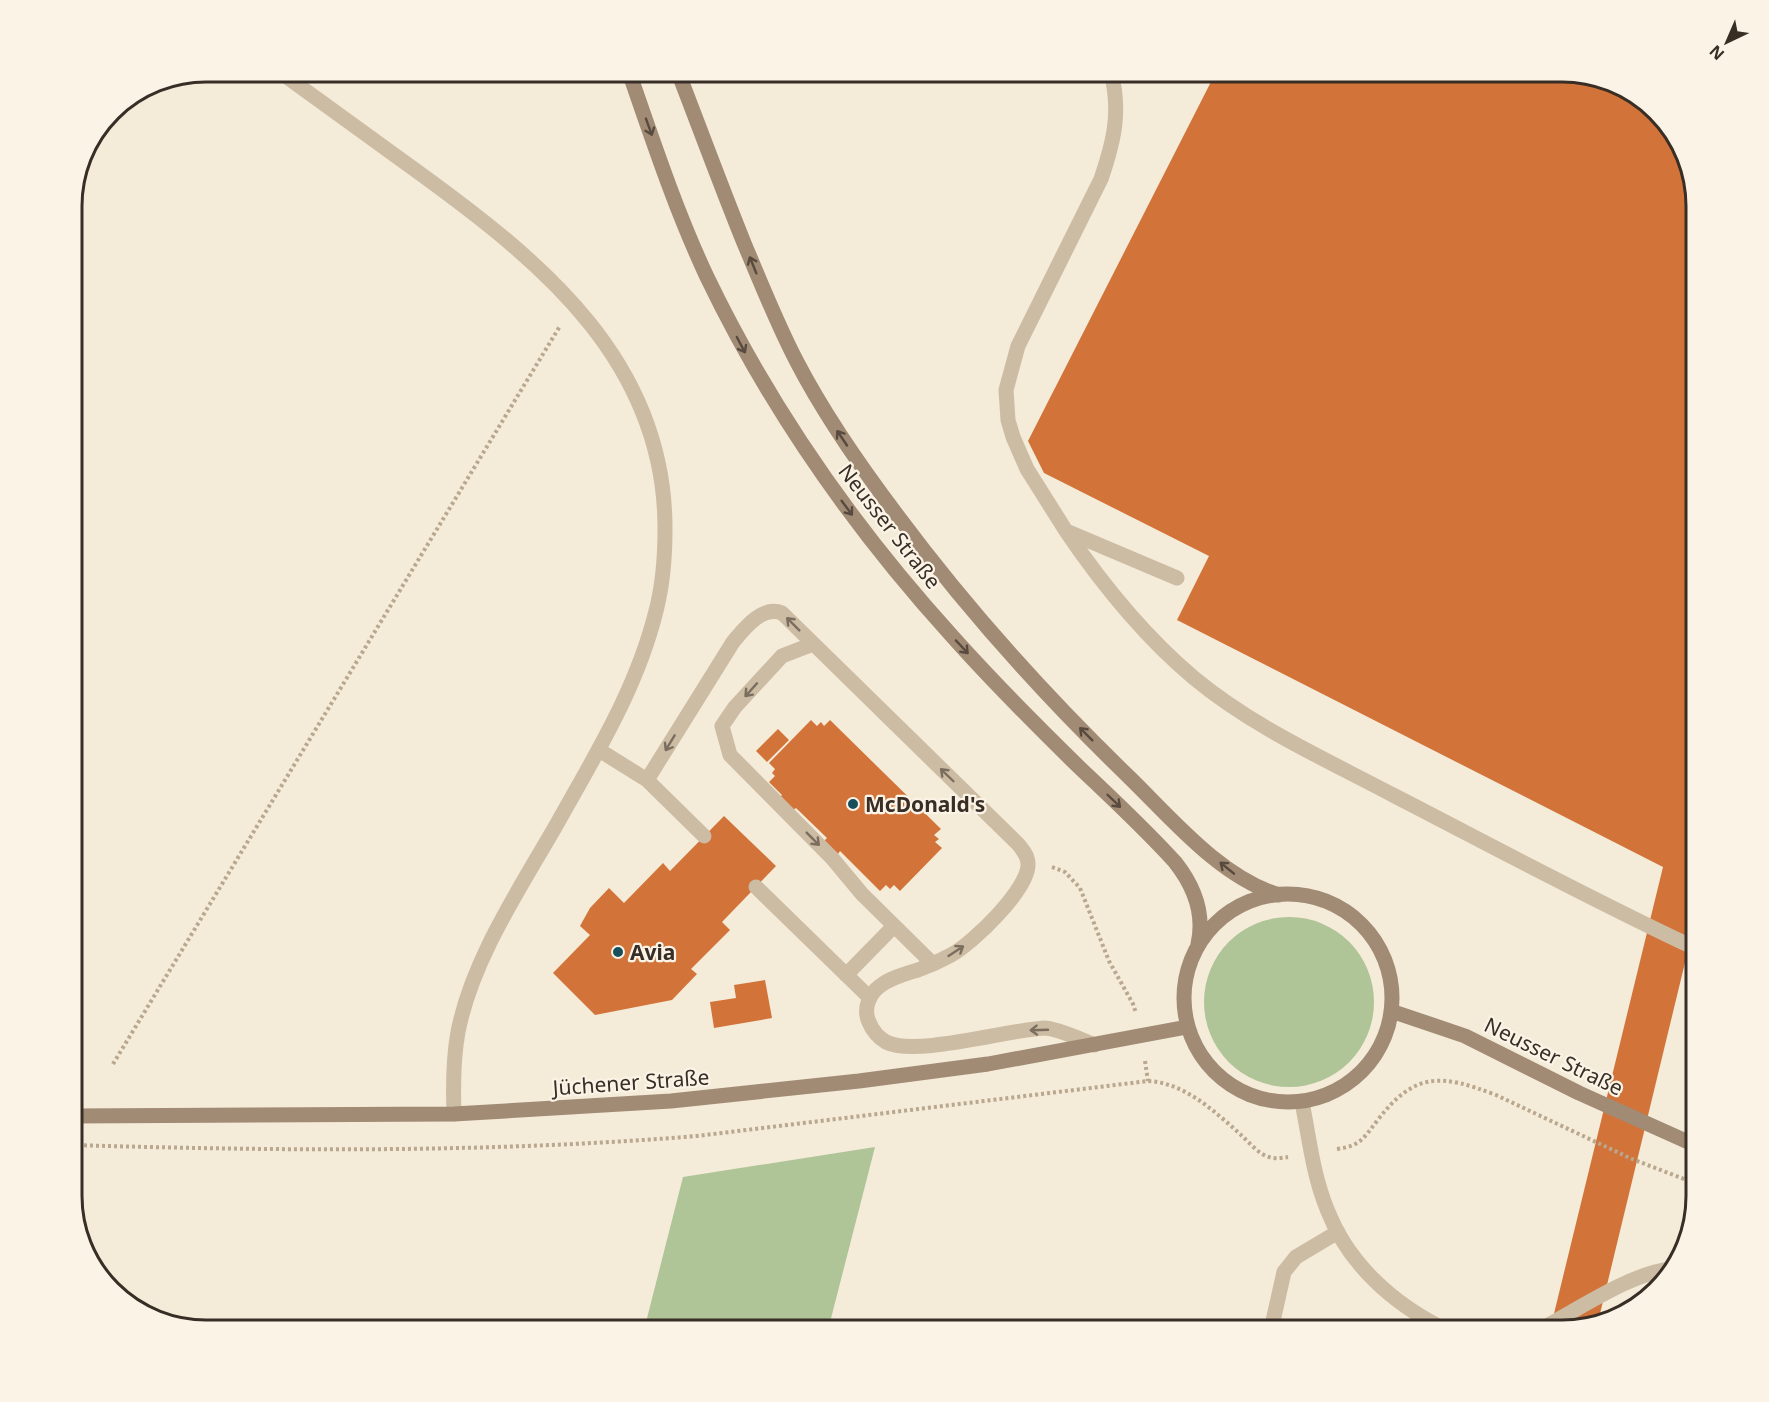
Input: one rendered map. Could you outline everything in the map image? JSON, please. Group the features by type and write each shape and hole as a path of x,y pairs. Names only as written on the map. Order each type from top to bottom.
{"main road":[{"name":"Neusser Straße","path":"633,82 683,221 706,276 753,366 797,438 861,526 952,636 1017,706 1175,862 1185,875 1197,901 1201,924 1198,944"},
{"name":"Neusser Straße","path":"682,82 735,221 786,341 823,408 872,482 975,615 1016,662 1075,723 1207,852 1239,878 1279,895"},
{"path":"1279,895 1318,899 1342,910 1356,920 1377,945 1384,960 1392,993 1386,1034 1376,1054 1356,1077 1330,1094 1302,1102 1271,1101 1230,1085 1209,1066 1193,1041 1187,1026 1184,985 1198,944 1217,922 1245,903 1279,895"},
{"name":"Neusser Straße","path":"1391,1011 1465,1036 1579,1093 1686,1141"},
{"name":"Jüchener Straße","path":"83,1116 454,1114 671,1101 966,1068 1187,1026"}],"street":[{"path":"294,82 466,207 531,261 573,304 608,348 637,395 656,448 662,477 664,568 657,610 637,673 599,750 508,910 468,996 456,1049 454,1114"},
{"path":"1113,82 1116,97 1116,126 1111,151 1101,179 1018,346 1006,390 1008,420 1013,437 1027,469 1066,531 1104,583 1157,643 1193,677 1231,706 1288,739 1608,907 1686,944"},
{"path":"1066,531 1177,578"},
{"path":"647,780 725,654 752,623 768,612 778,611 1018,844 1026,855 1028,866 1023,882 1013,897 963,947 933,964 883,984 870,998 866,1010 869,1024 881,1038 897,1045 916,1046 1046,1028 1095,1045"},
{"path":"813,644 782,656 735,707 722,726 730,755 832,858 862,894 933,964"},
{"path":"599,750 647,780 704,836"},
{"path":"756,887 870,998"},
{"path":"846,975 894,926"},
{"path":"1302,1102 1326,1207 1338,1232 1354,1256 1388,1294 1407,1309 1427,1320"},
{"path":"1273,1320 1284,1272 1296,1257 1338,1232"},
{"path":"1558,1320 1634,1280 1661,1271"}],"path":[{"path":"113,1064 573,304"},
{"path":"1028,866 1060,870 1074,879 1080,888 1109,961 1133,1004 1142,1036 1148,1081"},
{"path":"83,1145 293,1150 454,1149 635,1141 698,1136 1148,1081 1169,1085 1188,1094 1214,1112 1266,1155 1279,1158 1357,1144 1386,1109 1404,1092 1422,1083 1443,1080 1475,1086 1632,1159 1686,1180"}],"green space":[{"path":"1289,917 1322,923 1349,942 1368,969 1374,1002 1368,1035 1349,1062 1322,1081 1289,1087 1256,1081 1229,1062 1210,1035 1204,1002 1210,969 1229,942 1256,923"},
{"path":"875,1147 831,1320 647,1320 683,1177"}],"building":[{"path":"1211,82 1563,82 1595,87 1618,95 1638,108 1666,137 1680,166 1686,206 1686,958 1600,1313 1552,1320 1663,867 1177,620 1209,556 1044,473 1028,441"},
{"name":"McDonald's","path":"811,720 817,726 821,722 824,726 830,720 941,829 934,835 939,839 935,842 942,848 900,891 894,885 890,889 886,885 880,891 840,851 838,854 824,841 827,838 796,808 793,810 769,782 775,776 772,773 775,769 769,763"},
{"path":"778,729 789,740 767,762 756,751"},
{"path":"724,816 776,866 722,922 730,930 691,969 697,974 672,1000 595,1015 553,973 590,935 580,926 590,908 609,888 624,903 663,863 670,871"},
{"path":"765,980 772,1018 714,1028 710,1002 736,998 734,985"}],"place":[{"name":"McDonald's","path":"853,804"},
{"name":"Avia","path":"618,952"}]}
